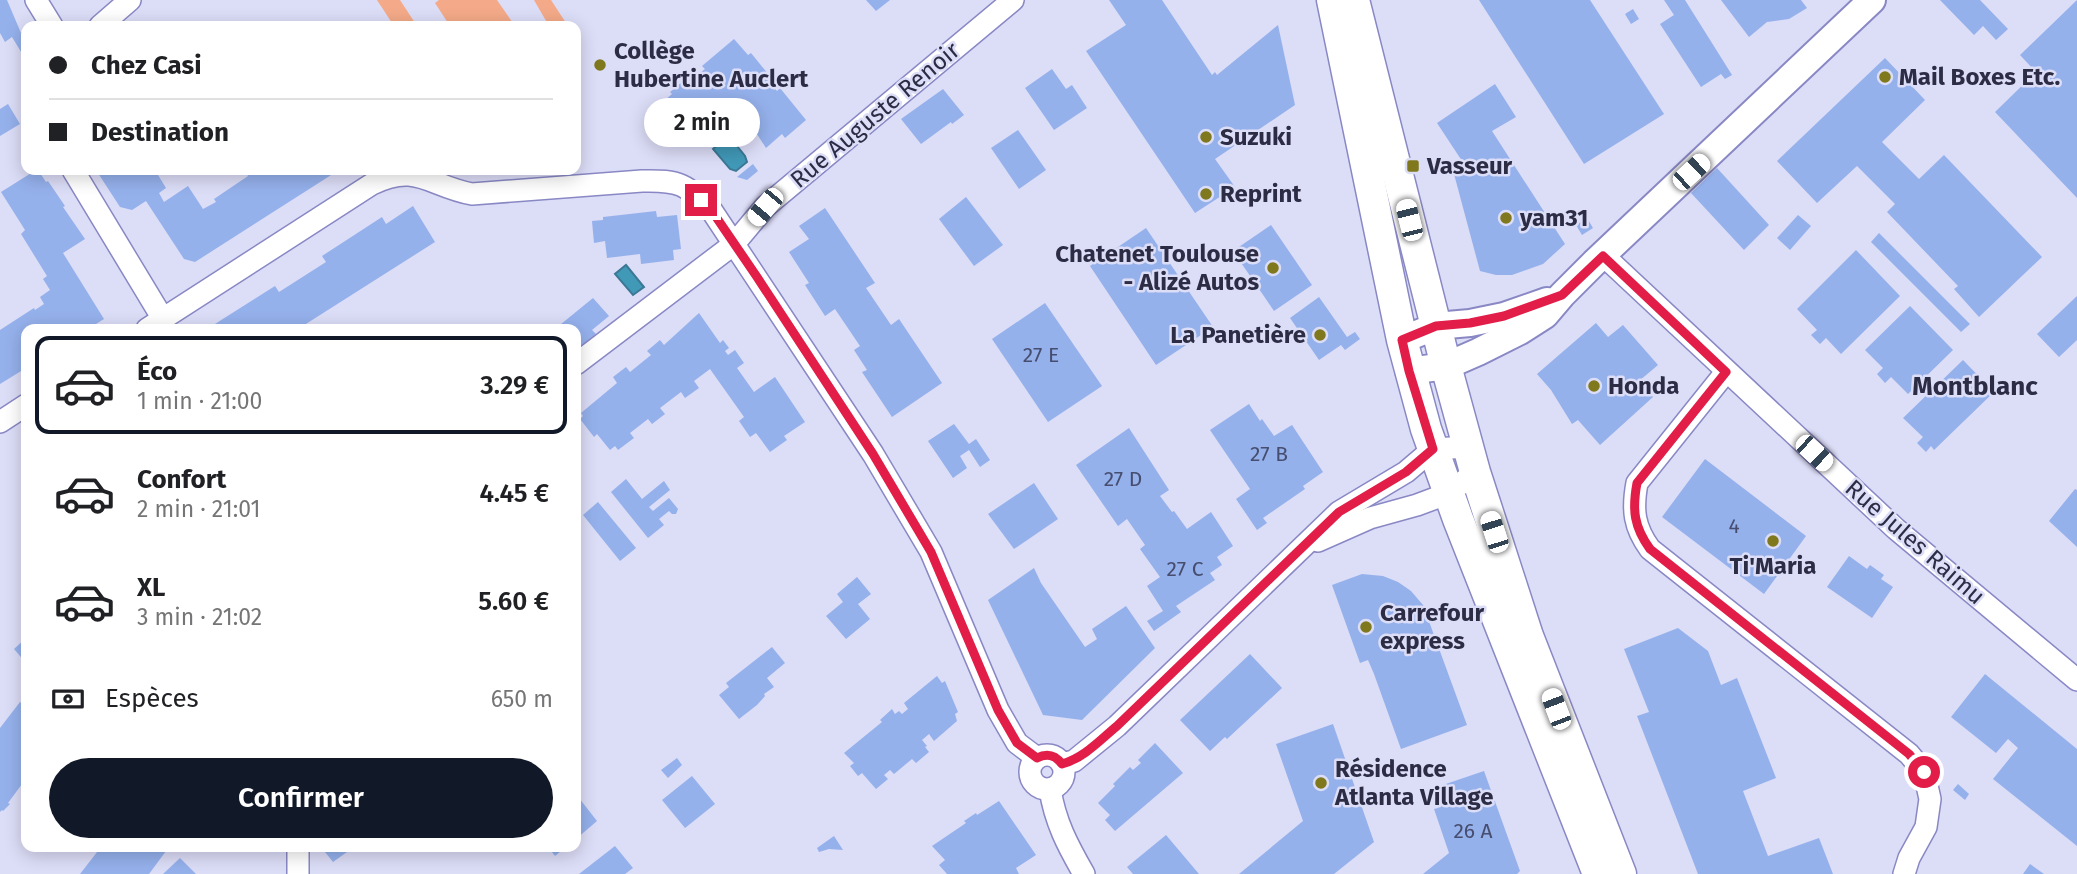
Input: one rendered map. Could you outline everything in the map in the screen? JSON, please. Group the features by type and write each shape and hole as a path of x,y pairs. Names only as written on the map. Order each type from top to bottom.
{"main road":[{"path":"1332,0 1409,371 1449,493 1598,874"},
{"path":"1354,0 1471,460 1528,636 1621,874"}],"street":[{"path":"36,0 49,21"},
{"path":"106,21 130,0"},
{"name":"Rue Auguste Renoir","path":"581,360 734,244 765,207 1013,0"},
{"path":"1409,371 1446,366 1520,331 1545,315 1562,295 1872,0"},
{"path":"76,175 155,324 389,175"},
{"path":"414,175 452,190 472,194 666,180 691,189 712,211 873,454 931,552 998,710 1017,743 1037,758"},
{"name":"Rue Jules Raimu","path":"1603,256 1896,529 2077,680"},
{"path":"1402,340 1436,326 1504,316 1562,295"},
{"path":"1726,372 1637,483 1634,500 1640,535 1650,549 1909,754 1924,772 1930,799 1926,827 1909,858 1904,874"},
{"path":"0,422 21,408"},
{"path":"1062,764 1080,757 1117,726 1339,512 1406,472 1433,449 1471,460 1449,493 1417,505 1370,517 1301,549"},
{"path":"1048,755 1062,764 1064,769 1059,785 1050,789 1038,788 1031,779 1030,767 1037,758 1048,755"},
{"path":"1050,789 1054,814 1084,874"},
{"path":"298,874 299,852"}],"shaded area":[{"path":"377,0 400,0 414,21 391,21"},
{"path":"439,0 497,0 512,21 447,21 435,3"},
{"path":"534,0 551,0 565,21 546,21"}],"water":[{"path":"729,136 747,162 736,171 730,169 713,149"},
{"path":"626,265 644,287 633,295 615,274"}],"building":[{"path":"0,0 7,0 21,33 21,52 12,37 5,42 0,33"},
{"path":"866,0 890,0 876,11"},
{"path":"1109,0 1162,0 1212,75 1215,72 1217,75 1278,25 1295,105 1215,159 1235,187 1195,213 1086,51 1126,25"},
{"path":"1479,0 1590,0 1664,114 1584,164"},
{"path":"1664,0 1685,0 1732,75 1725,79 1721,74 1701,87 1660,24 1674,15"},
{"path":"1721,0 1801,0 1807,8 1789,19 1767,22 1749,37"},
{"path":"1940,0 1980,0 2008,29 1996,40 1983,26 1974,35"},
{"path":"2077,0 2077,198 1995,112 2036,72 2020,55"},
{"path":"1633,9 1639,19 1631,24 1625,14"},
{"path":"734,39 748,55 751,53 773,80 770,82 777,91 780,88 806,120 785,138 782,134 766,148 751,125 749,127 735,111 739,108 735,103 727,102 722,106 725,110 688,141 683,135 674,143 646,112 656,104 658,106 693,73 696,76 705,69 702,66"},
{"path":"1885,58 1925,100 1882,142 1919,179 1944,155 2042,257 1979,317 1954,289 1958,286 1887,212 1895,204 1857,166 1817,203 1777,161"},
{"path":"1052,69 1066,89 1072,85 1087,108 1054,130 1025,88"},
{"path":"1495,84 1516,117 1492,131 1565,244 1543,264 1512,275 1480,271 1454,174 1466,167 1437,123"},
{"path":"943,89 964,115 921,144 901,119"},
{"path":"8,104 20,124 0,136 0,109"},
{"path":"1018,130 1046,170 1019,189 991,148"},
{"path":"753,164 758,171 747,180 737,177"},
{"path":"1717,168 1769,225 1744,250 1691,193"},
{"path":"28,175 41,175 48,181 85,239 63,253 104,319 96,324 21,324 21,371 0,384 0,330 44,304 40,297 50,290 43,279 47,276 21,234 25,230 1,192"},
{"path":"99,175 158,175 166,188 159,193 164,202 188,186 203,209 216,202 214,199 248,175 331,175 195,262 184,259 146,201 132,210 120,207"},
{"path":"966,197 1003,245 974,266 939,219"},
{"path":"413,206 435,242 306,324 215,324 275,286 279,292 326,262 322,256 382,217 386,224"},
{"path":"825,208 875,283 866,288 891,325 899,319 942,383 892,417 862,372 867,370 854,350 860,346 835,309 825,316 805,285 809,283 789,252 809,239 799,226"},
{"path":"656,211 657,217 677,215 681,249 673,250 674,260 641,264 640,254 607,258 605,241 594,243 592,221 603,220 603,217"},
{"path":"1798,215 1811,226 1790,250 1777,238"},
{"path":"1587,218 1593,228 1582,235 1576,225"},
{"name":"Chatenet Toulouse - Alizé Autos","path":"1271,225 1312,285 1274,311 1233,251"},
{"path":"1146,228 1213,327 1156,365 1090,266"},
{"path":"1879,233 1970,324 1961,332 1871,242"},
{"path":"1856,250 1900,296 1841,354 1826,338 1820,344 1811,335 1817,330 1797,309"},
{"path":"2077,296 2077,340 2059,357 2037,334"},
{"path":"1319,297 1347,337 1355,332 1360,339 1345,350 1341,345 1319,360 1290,318"},
{"path":"593,298 609,316 592,330 596,334 581,346 581,324 561,324"},
{"path":"1045,303 1102,386 1048,422 992,339"},
{"path":"1910,306 1953,350 1908,394 1891,377 1885,383 1877,374 1883,368 1865,350"},
{"path":"699,313 720,343 723,340 729,348 725,351 728,355 735,350 744,363 737,368 754,392 775,377 805,422 784,436 787,440 770,452 756,433 750,437 739,421 744,417 710,369 694,381 699,388 685,398 681,392 660,408 665,414 652,424 648,419 630,433 634,438 618,450 615,446 610,450 597,434 594,437 581,420 581,413 617,383 613,377 626,367 630,372 651,355 647,351 660,340 664,345"},
{"path":"1596,323 1608,337 1623,325 1658,365 1639,381 1653,397 1600,445 1578,420 1572,424 1551,390 1537,374"},
{"path":"1963,360 1994,392 1934,450 1931,446 1926,452 1917,443 1923,437 1903,418"},
{"path":"1249,404 1274,436 1292,425 1323,472 1303,486 1305,489 1263,518 1267,523 1257,530 1236,499 1250,489 1210,430"},
{"path":"954,424 969,444 976,439 990,460 980,467 969,450 960,456 967,468 953,478 928,441"},
{"path":"1129,428 1169,490 1160,496 1172,512 1174,511 1187,529 1211,512 1233,546 1217,557 1222,565 1210,573 1215,580 1176,606 1181,612 1154,631 1147,621 1163,611 1147,586 1160,577 1140,549 1145,545 1127,519 1118,526 1076,465"},
{"path":"1705,459 1806,536 1764,594 1662,517"},
{"path":"626,479 642,499 664,481 670,490 649,507 653,511 669,498 678,509 676,514 669,511 659,519 664,525 648,538 611,492"},
{"path":"1034,483 1058,519 1014,549 988,514"},
{"path":"2075,489 2077,490 2077,547 2049,521"},
{"path":"598,502 636,548 620,561 583,515"},
{"path":"1849,556 1867,569 1870,565 1884,575 1881,579 1893,587 1872,618 1827,587"},
{"path":"1034,568 1041,583 1085,647 1097,639 1092,629 1126,606 1155,648 1082,720 1043,715 988,600"},
{"path":"1362,574 1383,576 1398,582 1411,591 1423,605 1467,725 1401,749 1368,660 1360,663 1332,585"},
{"path":"857,577 871,594 858,604 870,619 846,639 826,616 843,602 837,594"},
{"path":"1678,628 1708,651 1721,685 1737,678 1776,778 1743,791 1768,856 1819,838 1833,874 1698,874 1637,716 1649,712 1624,649"},
{"path":"21,643 21,657 14,649"},
{"path":"772,647 785,663 767,678 774,687 739,719 719,695 729,687 726,683"},
{"path":"1250,654 1282,688 1227,739 1225,737 1210,751 1180,720"},
{"path":"1985,674 2077,749 2077,846 1993,779 2018,748 2008,739 1996,753 1951,717"},
{"path":"937,676 942,683 945,681 958,712 955,714 957,721 934,741 929,734 922,740 929,752 916,763 912,759 894,774 890,770 884,775 888,779 876,789 862,773 858,776 850,766 854,763 844,753 882,722 880,720 892,709 895,714 899,711 902,714 908,709 904,703"},
{"path":"21,703 21,785 8,803 10,804 0,812 0,728"},
{"name":"Résidence Atlanta Village","path":"1333,724 1374,842 1334,874 1239,874 1303,821 1276,744"},
{"path":"1155,743 1183,773 1115,831 1105,820 1110,815 1098,803 1130,767 1133,770 1141,763 1138,760"},
{"path":"677,758 682,765 668,778 661,770"},
{"path":"1484,771 1520,871 1517,874 1423,874 1449,853 1434,809 1438,808 1431,789"},
{"path":"692,776 715,804 685,828 662,800"},
{"path":"1958,784 1969,794 1965,800 1953,790"},
{"path":"581,801 597,821 581,835"},
{"path":"999,801 1036,855 1016,868 1019,874 947,874 939,865 945,860 932,846 966,823 964,821"},
{"path":"1166,835 1199,874 1133,874 1127,867"},
{"path":"834,836 843,850 829,849 819,852 817,848"},
{"path":"615,846 633,868 625,874 579,874"},
{"path":"97,852 165,852 149,874 80,874"},
{"path":"325,852 347,852 333,862"},
{"path":"180,858 196,874 163,874"},
{"path":"2030,864 2044,874 2023,874"}],"place":[{"name":"Collège Hubertine Auclert","path":"600,65"},
{"name":"Mail Boxes Etc.","path":"1885,77"},
{"name":"Suzuki","path":"1206,137"},
{"name":"Vasseur","path":"1413,166"},
{"name":"Reprint","path":"1206,194"},
{"name":"yam31","path":"1506,218"},
{"name":"Chatenet Toulouse - Alizé Autos","path":"1273,268"},
{"name":"La Panetière","path":"1320,335"},
{"name":"Honda","path":"1594,386"},
{"name":"Ti'Maria","path":"1773,541"},
{"name":"Carrefour express","path":"1366,627"},
{"name":"Résidence Atlanta Village","path":"1321,783"}],"district":[{"name":"Montblanc","path":"1975,386"}],"route":[{"path":"701,200 712,211 757,277 873,454 931,552 998,710 1017,743 1037,758 1048,755 1062,764 1074,761 1086,752 1117,726 1339,512 1406,472 1433,449 1402,340 1436,326 1504,316 1562,295 1603,256 1726,372 1637,483 1634,500 1640,535 1650,549 1909,754 1924,772"}]}
